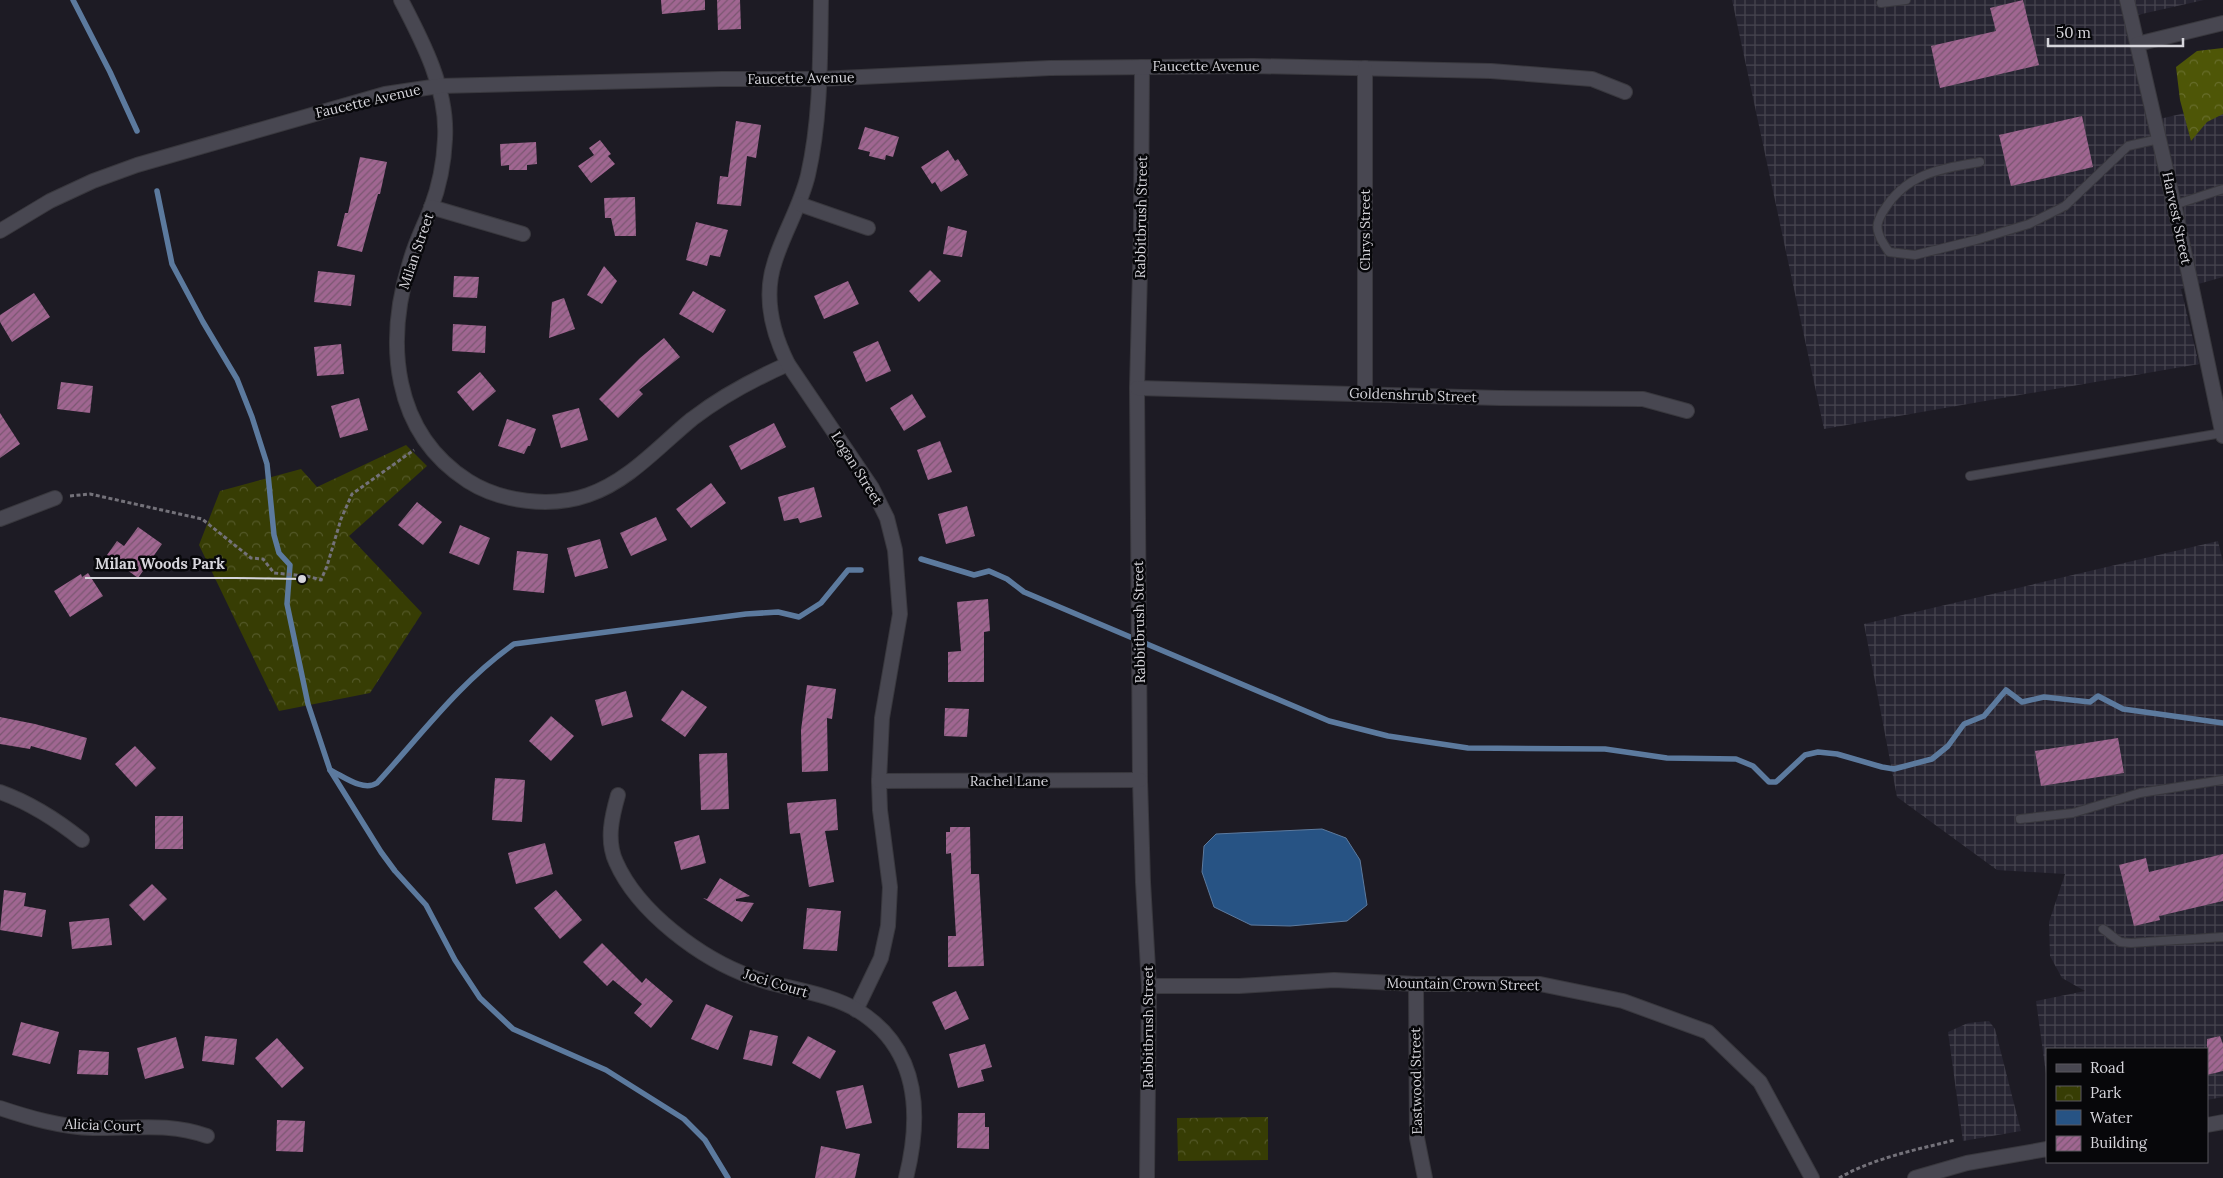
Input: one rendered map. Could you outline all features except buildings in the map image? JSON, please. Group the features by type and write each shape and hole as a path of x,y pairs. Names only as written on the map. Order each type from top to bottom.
{"street":[{"name":"Milan Street","path":"401,0 419,36 439,86 445,118 445,139 439,182 405,278 397,317 397,338 403,394 416,427 436,455 459,476 492,493 515,499 562,501 587,496 607,487 636,468 716,402 750,381 788,364"},
{"name":"Logan Street","path":"821,0 819,79 814,138 807,176 799,204 775,260 770,284 772,323 777,342 788,364 872,488 887,518 895,550 900,614 882,718 879,781 880,810 890,887 888,926 881,958 856,1010"},
{"name":"Harvest Street","path":"2127,0 2174,205 2223,434"},
{"path":"2137,44 2223,23"},
{"name":"Faucette Avenue","path":"0,232 50,201 93,181 137,165 385,94 439,86 721,79 819,79 1050,68 1142,66 1491,71 1592,79 1625,92"},
{"name":"Rabbitbrush Street","path":"1142,66 1141,233 1137,388 1140,780 1149,986 1147,1178"},
{"name":"Chrys Street","path":"1365,68 1365,393"},
{"path":"799,204 868,228"},
{"path":"431,207 523,234"},
{"name":"Goldenshrub Street","path":"1137,388 1500,398 1643,399 1687,411"},
{"path":"0,519 55,498"},
{"name":"Rachel Lane","path":"879,781 1140,780"},
{"path":"0,792 34,807 64,825 82,840"},
{"name":"Joci Court","path":"618,795 611,817 611,840 615,861 639,898 658,917 694,946 727,967 758,980 829,999 856,1010 879,1027 894,1044 909,1072 914,1095 915,1126 913,1151 906,1178"},
{"name":"Mountain Crown Street","path":"1149,986 1239,986 1334,980 1416,984 1540,984 1623,1001 1708,1032 1760,1082 1812,1178"},
{"name":"Eastwood Street","path":"1416,984 1417,1138 1425,1178"},
{"name":"Alicia Court","path":"0,1108 46,1122 73,1127 161,1126 186,1129 207,1136"},
{"path":"2208,1125 2223,1122"},
{"path":"1915,1178 1967,1163 2046,1149"}],"lane":[{"path":"1881,3 1906,0"},
{"path":"1980,162 1944,168 1904,186 1891,200 1878,220 1878,232 1889,252 1915,254 1976,240 2029,224 2065,206 2128,146 2159,139"},
{"path":"2174,205 2223,189"},
{"path":"1970,476 2223,434"},
{"path":"2020,820 2073,813 2140,793 2223,780"},
{"path":"2103,929 2120,942 2131,943 2223,937"}],"path":[{"path":"55,498 90,494 202,519 251,558 263,559 274,573 293,574 321,580 341,518 352,494 425,442"},
{"path":"1839,1178 1862,1166 1897,1154 1954,1140"}],"shaded area":[{"path":"1732,0 2204,0 2124,18 2147,122 2223,104 2223,277 2181,289 2199,364 1824,429"},
{"path":"2218,541 2223,562 2223,1097 2208,1100 2208,1048 2046,1048 2046,1074 2036,1001 2085,991 2062,978 2050,956 2049,922 2065,874 1997,870 1897,797 1864,624"},
{"path":"1989,1021 1995,1029 2021,1131 1963,1141 1948,1032 1968,1023"}],"green space":[{"path":"2223,48 2223,114 2207,122 2191,141 2180,100 2176,67 2197,51"},
{"path":"406,445 427,466 349,536 422,613 370,693 279,711 199,545 220,491 301,469 317,487"},
{"path":"1268,1117 1268,1160 1178,1161 1177,1118"}],"water":[{"path":"1322,829 1346,838 1360,860 1367,905 1347,921 1290,926 1251,925 1214,907 1202,872 1204,846 1216,834"}],"waterway":[{"path":"73,0 110,72 137,131"},
{"path":"157,191 172,264 203,322 237,379 267,464 274,535 279,553 290,565 287,604 308,704 330,770 381,852 395,871 426,905 455,960 480,998 513,1029 606,1070 684,1119 705,1140 728,1178"},
{"path":"921,559 974,575 989,571 1007,579 1024,592 1329,721 1388,736 1468,748 1605,749 1667,758 1736,759 1753,766 1769,782 1776,782 1805,755 1818,752 1837,754 1894,769 1932,759 1948,746 1964,724 1984,716 2006,690 2022,702 2044,697 2090,702 2098,696 2123,709 2223,723"},
{"path":"330,770 366,786 377,783 459,692 494,659 514,644 746,614 778,612 799,617 821,603 848,570 861,570"}],"place":[{"name":"Milan Woods Park","path":"302,579"}]}
